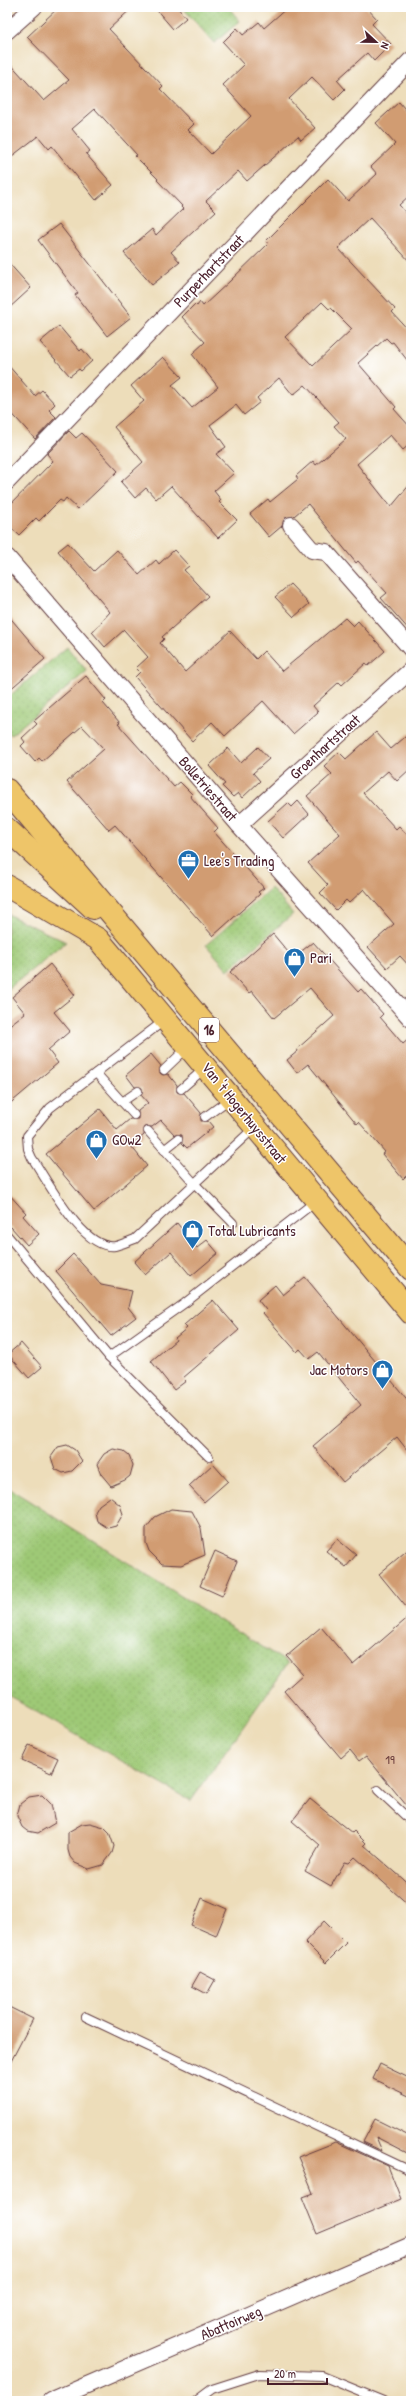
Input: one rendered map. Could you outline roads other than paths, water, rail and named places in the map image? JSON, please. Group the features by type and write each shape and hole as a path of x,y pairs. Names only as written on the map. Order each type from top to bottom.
{"main road":[{"name":"Van 't Hogerhuysstraat","path":"7,790 411,1269"},
{"name":"Van 't Hogerhuysstraat","path":"7,829 73,892 135,942"},
{"name":"Van 't Hogerhuysstraat","path":"7,886 98,938 190,1046 411,1313"}],"street":[{"path":"7,31 34,7"},
{"name":"Purperhartstraat","path":"7,482 411,60"},
{"path":"291,525 312,550 326,552 411,649"},
{"name":"Bolletriestraat","path":"7,557 411,1019"},
{"name":"Groenhartstraat","path":"239,824 411,670"},
{"name":"Abattoirweg","path":"50,2401 411,2245"}],"lane":[{"path":"166,1018 50,1108 27,1136 28,1149 32,1158 76,1224 93,1240 114,1246 135,1239 256,1126"},
{"path":"164,1070 190,1046"},
{"path":"181,1089 206,1067"},
{"path":"96,1073 134,1115"},
{"path":"122,1102 138,1091"},
{"path":"205,1117 231,1097"},
{"path":"148,1131 195,1184 233,1223"},
{"path":"164,1150 178,1139"},
{"path":"109,1357 186,1303 316,1200"},
{"path":"7,1235 109,1357 209,1456"},
{"path":"378,1790 411,1821"},
{"path":"86,2017 411,2171"},
{"path":"196,2401 212,2389 259,2374 322,2376 383,2401"}],"place":[{"name":"Lee's Trading","path":"188,880"},
{"name":"Pari","path":"295,978"},
{"name":"GOw2","path":"97,1160"},
{"name":"Total Lubricants","path":"193,1250"},
{"name":"Jac Motors","path":"383,1390"}]}
